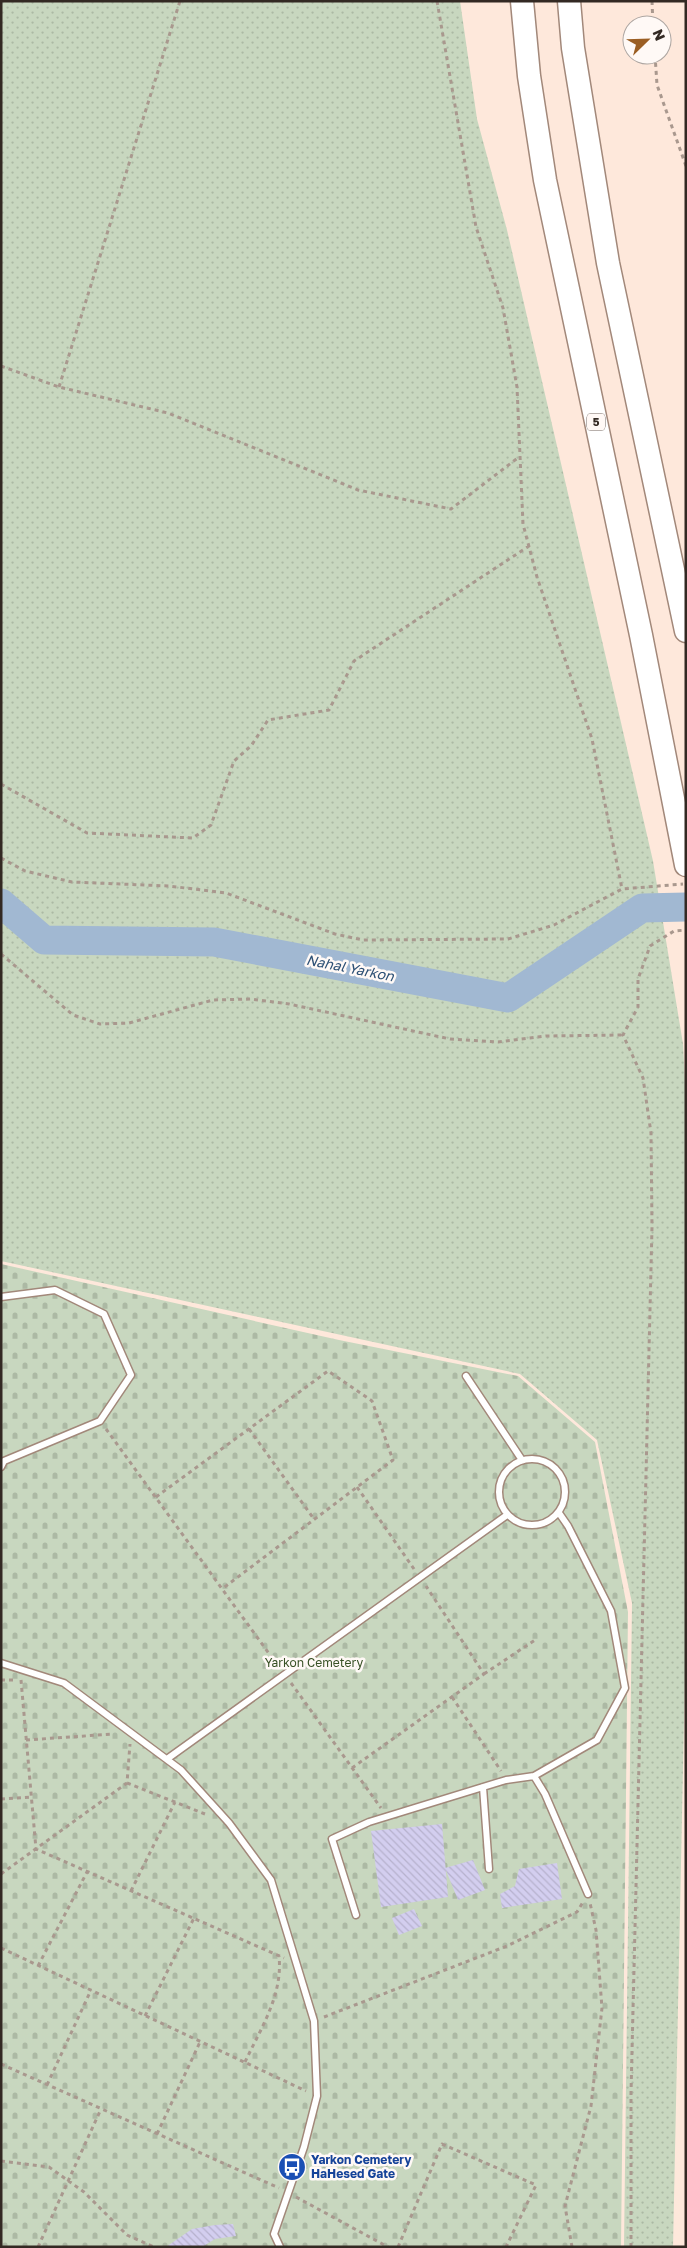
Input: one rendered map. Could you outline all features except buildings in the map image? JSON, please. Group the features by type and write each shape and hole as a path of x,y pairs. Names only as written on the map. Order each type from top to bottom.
{"highway":[{"name":"5","path":"522,1 528,76 545,180 641,635 686,865"},
{"path":"570,1 573,48 608,263 686,631"}],"lane":[{"path":"1,1298 55,1290 104,1314 131,1375 100,1421 2,1462"},
{"path":"466,1376 522,1460"},
{"path":"536,1458 547,1462 557,1470 563,1480 566,1491 564,1503 559,1513 550,1521 539,1526 527,1526 516,1522 507,1515 501,1505 498,1492 501,1479 511,1466 522,1460 536,1458"},
{"path":"356,1915 332,1839 387,1816 506,1780 534,1776 597,1740 625,1688 611,1611 559,1513"},
{"path":"167,1759 507,1515"},
{"path":"1,1663 64,1683 181,1770 229,1823 271,1880 314,2021 317,2096 304,2147 274,2234 280,2247"},
{"path":"534,1776 546,1794 588,1894"},
{"path":"483,1787 489,1869"}],"path":[{"path":"59,387 180,1"},
{"path":"438,1 476,227 503,308 517,387 522,524 537,577 592,739 622,889"},
{"path":"652,1 653,15"},
{"path":"656,65 657,85 686,166"},
{"path":"1,366 59,387 168,413 358,490 451,509 520,457"},
{"path":"1,784 87,833 193,838 211,825 234,761 251,746 268,720 328,710 354,661 528,546"},
{"path":"1,858 25,871 72,882 169,886 226,892 335,934 363,940 508,939 554,925 622,889 686,884"},
{"path":"623,1035 638,1006 638,979 650,946 674,931 686,930"},
{"path":"1,954 73,1015 100,1024 129,1024 212,1000 251,999 289,1004 450,1039 498,1042 546,1036 623,1035"},
{"path":"623,1035 642,1078 651,1133 652,1227 631,2093 631,2247"},
{"path":"156,1497 328,1371 372,1401 393,1460 222,1588"},
{"path":"100,1421 387,1816"},
{"path":"249,1429 314,1519"},
{"path":"357,1487 420,1577 484,1674"},
{"path":"352,1768 535,1640"},
{"path":"20,1669 36,1850"},
{"path":"1,1680 21,1680"},
{"path":"452,1697 506,1780"},
{"path":"1,1874 126,1783 131,1733 26,1740"},
{"path":"126,1783 229,1823"},
{"path":"1,1799 31,1797"},
{"path":"132,1891 175,1802"},
{"path":"36,1850 296,1963"},
{"path":"38,1966 87,1872"},
{"path":"314,2021 507,1946 577,1912 588,1894"},
{"path":"572,2247 566,2206 591,2106 602,2008 596,1930 588,1894"},
{"path":"145,2016 194,1918"},
{"path":"1,1948 317,2096"},
{"path":"244,2062 276,1997 280,1972 278,1955"},
{"path":"47,2085 91,1990"},
{"path":"157,2134 200,2042"},
{"path":"1,2064 288,2192 388,2247"},
{"path":"38,2247 101,2109"},
{"path":"398,2247 442,2144 536,2185 506,2247"},
{"path":"1,2161 49,2167 84,2192 127,2235 154,2247"}],"green space":[{"path":"1,1 460,1 477,119 507,230 653,861 683,1044 686,1102 686,1624 673,2247 624,2247 632,1603 597,1440 520,1374 1,1261"},
{"name":"Yarkon Cemetery","path":"1,1264 339,1340 518,1376 595,1442 628,1612 621,2247 1,2247"}],"waterway":[{"name":"Nahal Yarkon","path":"1,903 44,940 214,942 508,998 642,908 686,907"}],"place":[{"name":"Yarkon Cemetery HaHesed Gate","path":"292,2167"}]}
